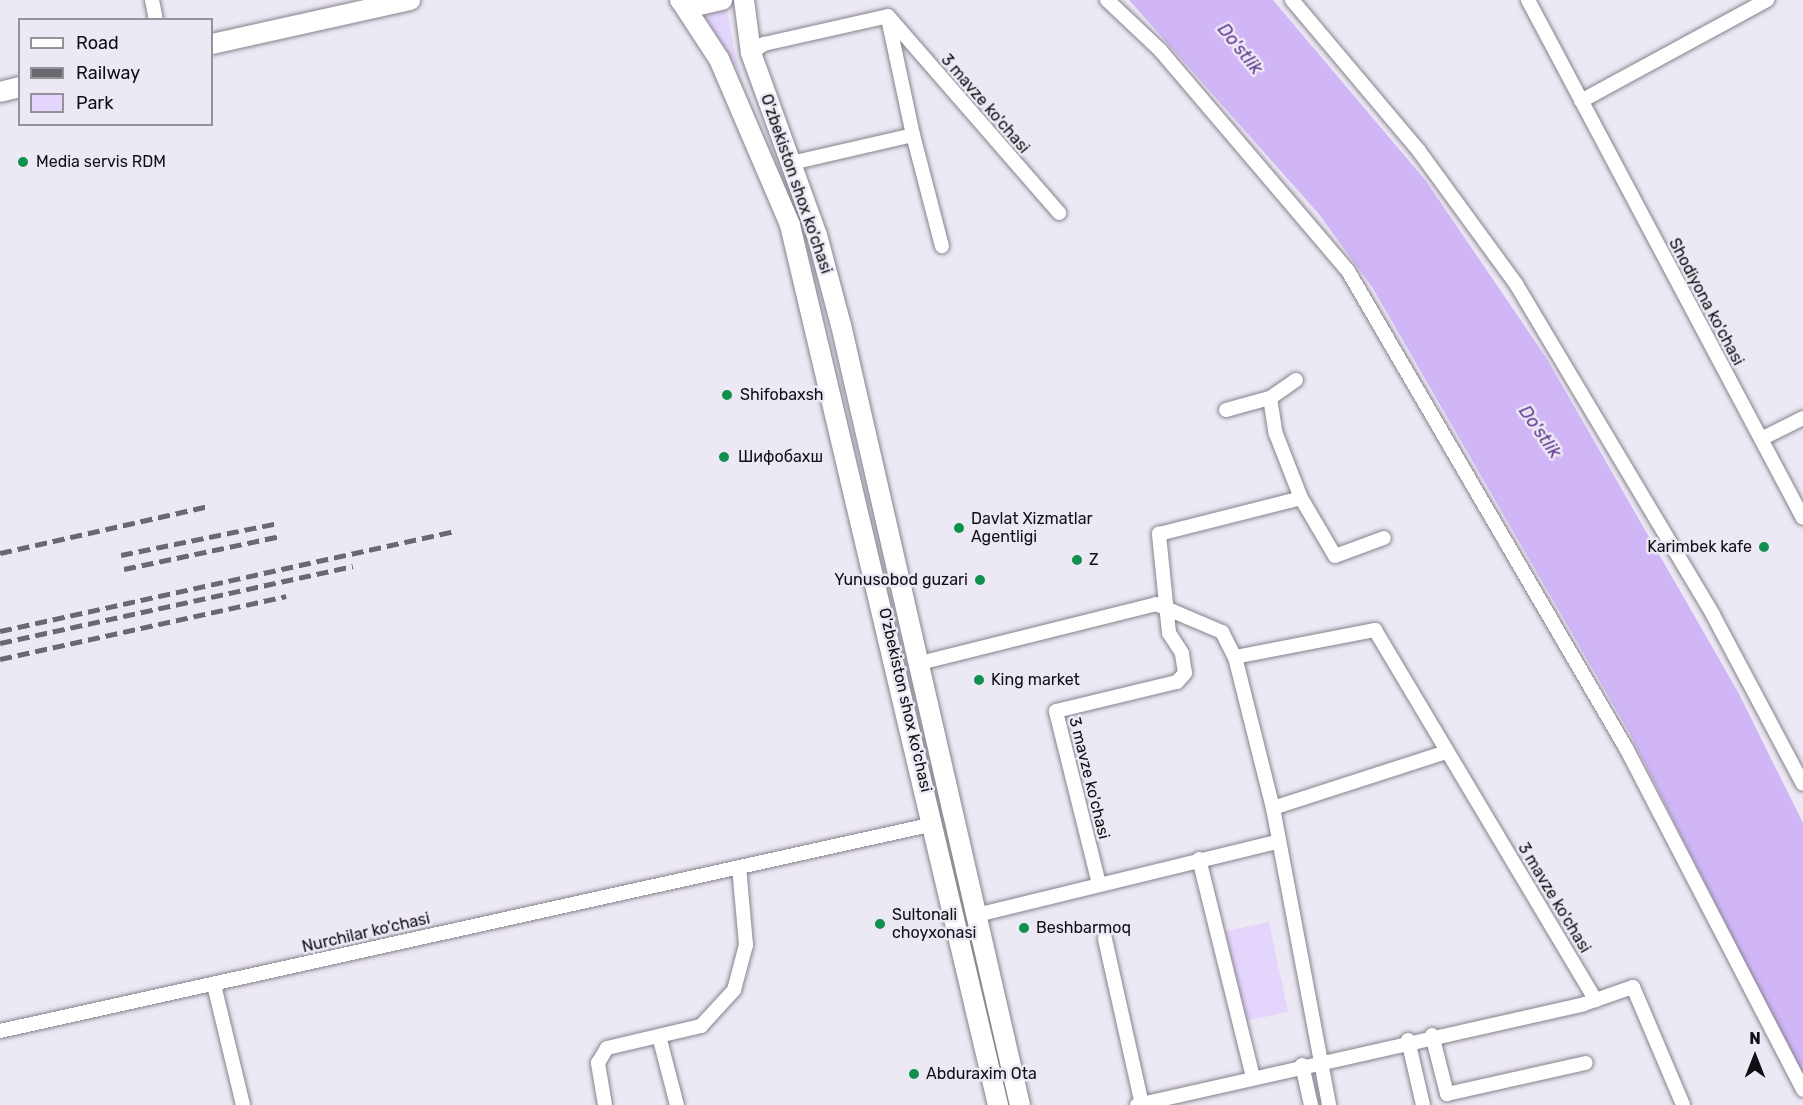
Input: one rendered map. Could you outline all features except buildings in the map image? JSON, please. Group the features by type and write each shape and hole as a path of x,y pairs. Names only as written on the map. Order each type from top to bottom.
{"main road":[{"path":"213,44 410,0"},
{"path":"680,1 695,6 722,0"},
{"name":"O'zbekiston shox ko'chasi","path":"744,0 751,53 791,163 840,325 920,663 1020,1105"},
{"name":"O'zbekiston shox ko'chasi","path":"680,1 719,59 790,225 998,1105"},
{"path":"0,92 18,88"}],"street":[{"path":"152,0 156,18"},
{"path":"1107,0 1160,50 1348,271 1626,748 1803,1090"},
{"path":"1292,0 1419,151 1516,284 1713,615 1803,784"},
{"name":"Shodiyona ko'chasi","path":"1528,0 1803,518"},
{"path":"1581,101 1767,0"},
{"path":"751,53 764,44 888,16 913,135 942,246"},
{"name":"3 mavze ko'chasi","path":"888,16 1059,213"},
{"path":"791,163 913,135"},
{"path":"1226,410 1270,398 1296,380"},
{"path":"1270,398 1301,498 1335,556 1384,538"},
{"path":"1761,440 1803,418"},
{"name":"3 mavze ko'chasi","path":"1099,884 1056,711 1177,682 1185,673 1182,653 1169,633 1168,605 1158,542 1162,531 1301,498"},
{"path":"920,663 1149,605 1168,605 1222,632 1234,657 1273,808 1276,842 1318,1061 1329,1105"},
{"name":"3 mavze ko'chasi","path":"1234,657 1372,628 1596,1000"},
{"path":"1273,808 1446,752"},
{"name":"Nurchilar ko'chasi","path":"0,1031 933,824"},
{"path":"977,915 1276,842"},
{"path":"1199,860 1253,1077"},
{"path":"605,1105 601,1054 701,1026 735,990 746,945 739,867"},
{"path":"1105,939 1140,1104 1408,1040 1596,1000 1633,987 1683,1105"},
{"path":"214,984 243,1105"},
{"path":"1432,1035 1447,1094 1586,1063"},
{"path":"659,1036 677,1105"},
{"path":"1408,1040 1423,1105"},
{"path":"1302,1065 1311,1105"}],"green space":[{"path":"727,9 734,49 742,76 704,15"},
{"path":"1269,922 1288,1012 1245,1021 1226,931"}],"water":[{"name":"Do'stlik","path":"1129,0 1273,0 1426,181 1547,359 1738,692 1803,823 1803,1078 1629,732 1372,287 1318,213"}],"railway":[{"path":"0,553 209,506"},
{"path":"121,555 278,523"},
{"path":"0,631 452,532"},
{"path":"124,569 281,536"},
{"path":"0,643 353,566"},
{"path":"0,659 286,596"}],"place":[{"name":"Media servis RDM","path":"23,162"},
{"name":"Shifobaxsh","path":"727,395"},
{"name":"Шифобахш","path":"724,457"},
{"name":"Davlat Xizmatlar Agentligi","path":"959,528"},
{"name":"Karimbek kafe","path":"1764,547"},
{"name":"Z","path":"1077,560"},
{"name":"Yunusobod guzari","path":"980,580"},
{"name":"King market","path":"979,680"},
{"name":"Sultonali choyxonasi","path":"880,924"},
{"name":"Beshbarmoq","path":"1024,928"},
{"name":"Abduraxim Ota","path":"914,1074"}]}
